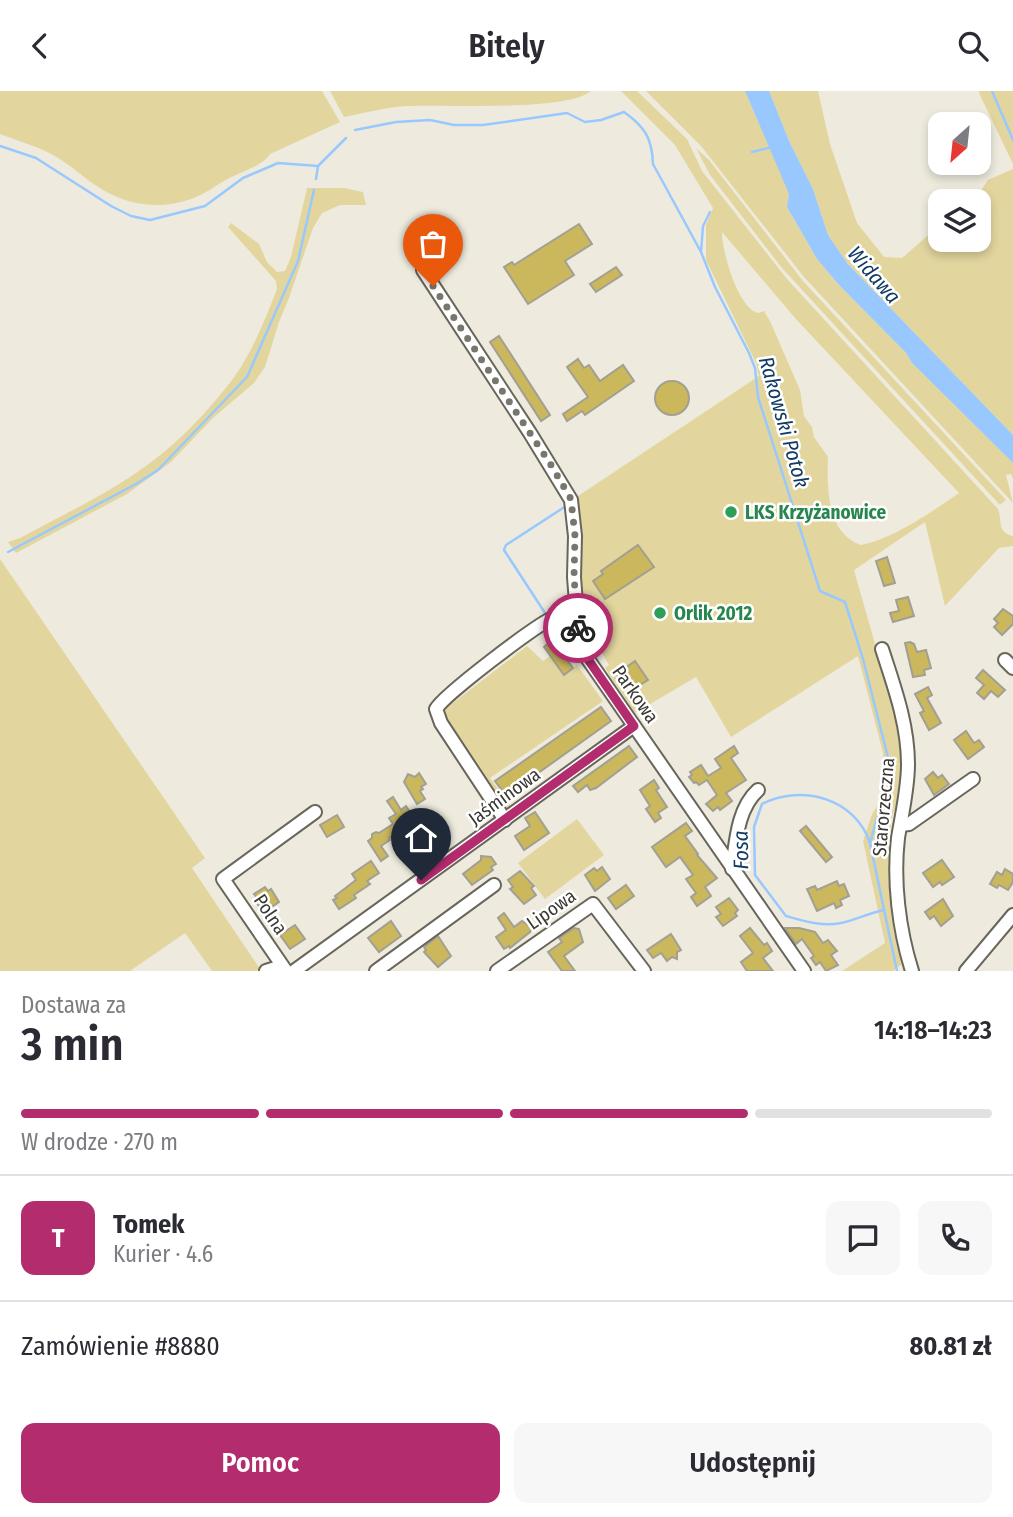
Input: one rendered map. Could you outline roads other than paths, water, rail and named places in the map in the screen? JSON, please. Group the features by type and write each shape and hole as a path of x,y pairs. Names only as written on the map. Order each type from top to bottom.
{"street":[{"name":"Parkowa","path":"423,270 571,499 575,536 576,611 585,655 804,971"},
{"path":"505,820 442,723 436,709 440,702 460,685 554,617 576,611"},
{"name":"Starorzeczna","path":"882,649 904,723 907,746 908,767 898,853 900,914 912,971"},
{"name":"Jaśminowa","path":"266,971 288,969 505,820 634,726"},
{"path":"901,825 909,824 973,779"},
{"path":"732,869 739,826 747,800 758,790"},
{"name":"Polna","path":"288,969 223,879 315,812"},
{"path":"376,971 494,885"},
{"name":"Lipowa","path":"497,971 593,904 644,971"},
{"path":"966,971 1013,915"}],"water":[{"path":"745,91 769,91 790,143 813,189 828,235 847,263 1013,435 1013,463 912,363 906,353 817,259 787,207 789,194"}],"waterway":[{"path":"992,91 1013,140"},
{"name":"Rakowski Potok","path":"355,130 396,122 430,120 454,125 483,125 567,113 585,122 624,112 646,134 653,164 701,252 755,368 758,397 820,591 845,602 863,659 893,777 889,799 877,818 870,843 897,971"},
{"name":"Rakowski Potok","path":"0,146 36,158 111,206 131,216 150,220 205,206 243,178 278,163 318,166 346,138"},
{"path":"752,152 772,147"},
{"path":"316,179 318,166"},
{"path":"8,552 158,470 247,377 298,261 314,190"},
{"path":"701,252 703,226 710,212"},
{"path":"545,613 504,550 506,545 566,506"},
{"name":"Fosa","path":"870,843 863,828 840,806 810,796 778,798 762,804 754,827 755,875 786,916 800,920 834,924 884,910"}],"place":[{"name":"LKS Krzyżanowice","path":"731,512"},
{"name":"Orlik 2012","path":"660,613"}],"water label":[{"name":"Widawa","path":"874,275"}]}
